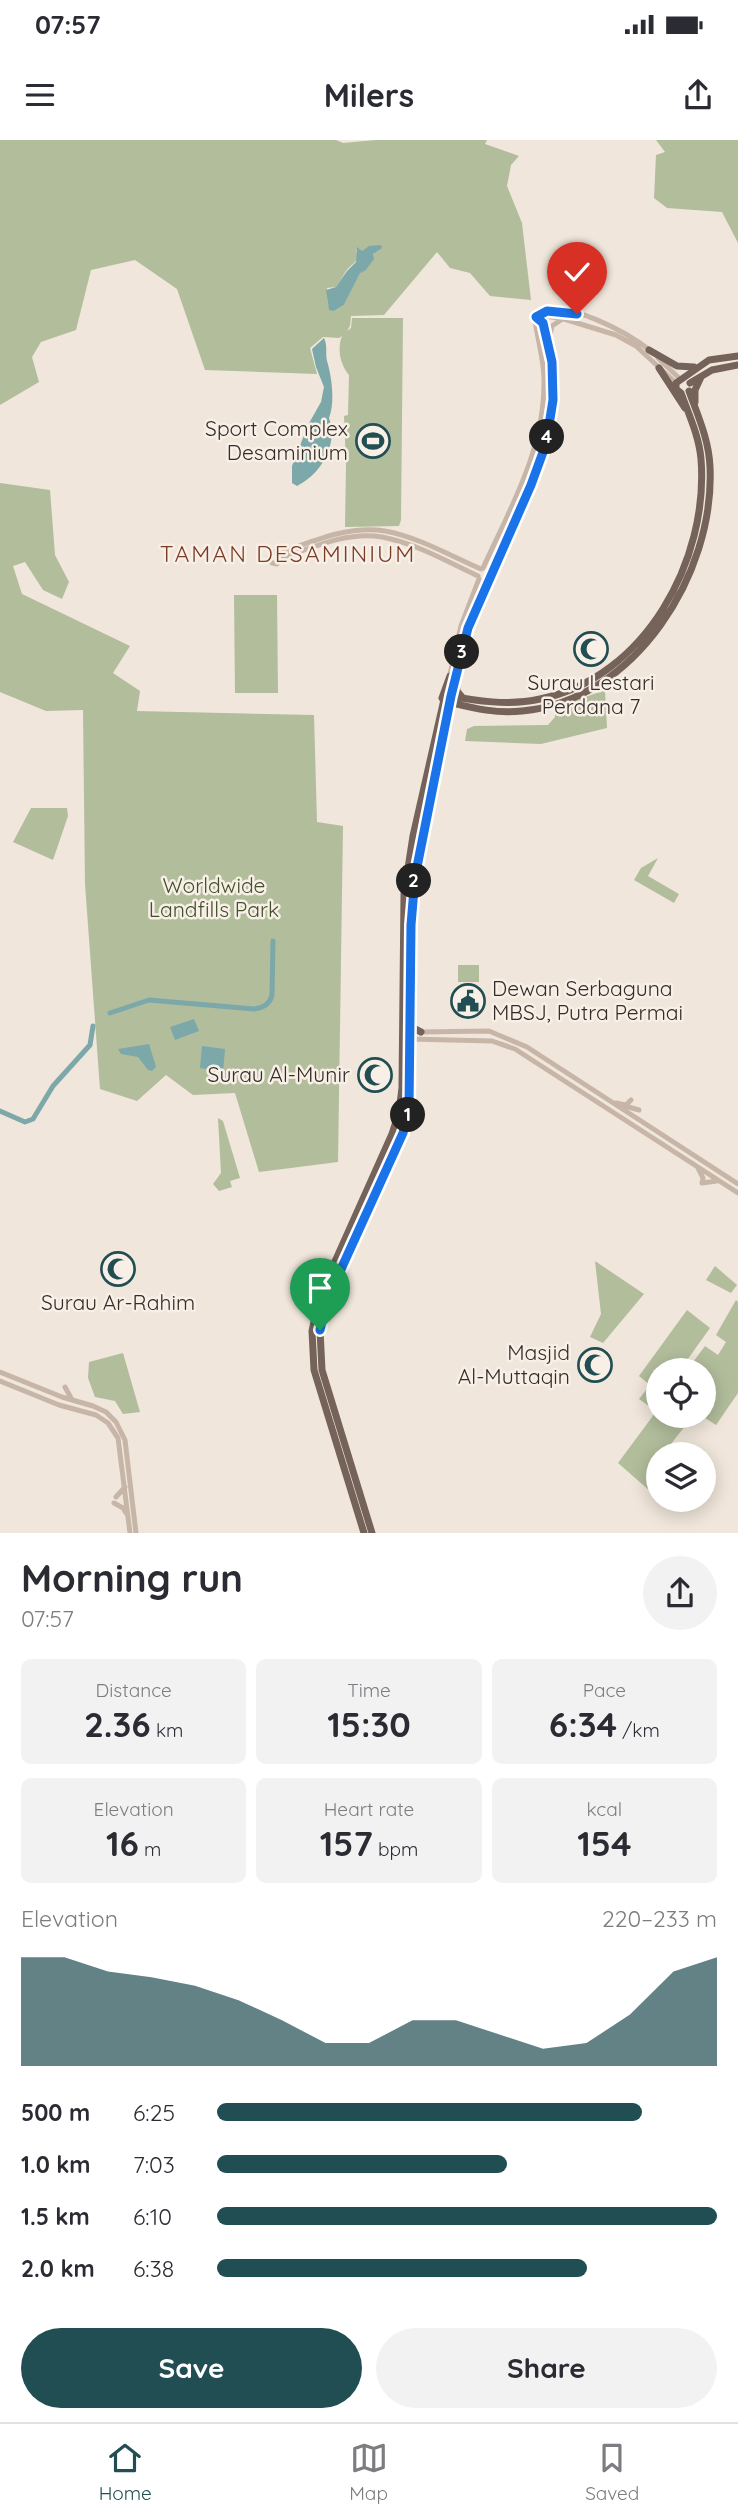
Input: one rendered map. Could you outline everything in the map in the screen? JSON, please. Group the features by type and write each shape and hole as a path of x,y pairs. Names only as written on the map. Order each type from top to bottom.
{"main road":[{"path":"649,350 677,366 698,366"},
{"path":"683,385 698,366 709,360 738,356"},
{"path":"683,385 712,370 738,365"},
{"path":"443,722 453,709 467,707 503,712 548,706 605,680 624,666 658,629 676,604 692,572 706,514 710,485 709,456 704,430 691,409 679,402 659,368"},
{"path":"691,409 695,390 703,374"},
{"path":"448,698 490,702 526,701 563,692 583,683 616,661 649,629 665,606 684,568 698,520 701,457 683,385"},
{"path":"453,677 457,691 464,698"},
{"path":"443,722 445,686 453,677"},
{"path":"448,698 467,707"},
{"path":"364,1533 314,1370 311,1344 313,1317 320,1295 387,1159 403,1133 409,1109 412,898 448,698"},
{"path":"408,1034 421,1032"},
{"path":"372,1533 326,1388 320,1351 320,1330 327,1300 387,1159"}],"street":[{"path":"538,316 556,310 597,320 628,334 649,350 683,385"},
{"path":"538,316 564,319 616,335 636,346 659,368 683,385"},
{"path":"448,698 468,628 531,485 546,444 553,400 552,362 543,323 538,316"},
{"path":"453,677 461,625 480,573 528,472 541,426 544,380 538,316"},
{"path":"549,343 552,326 564,319"},
{"path":"281,556 333,541 374,536 417,548 480,573 487,582"},
{"path":"480,573 488,568 492,572"},
{"path":"421,1032 498,1033 527,1047 738,1185"},
{"path":"408,1034 492,1041 515,1049 738,1193"},
{"path":"604,1097 639,1110"},
{"path":"622,1105 631,1100"},
{"path":"684,1149 706,1167 708,1174"},
{"path":"697,1166 701,1172 702,1183 720,1181"},
{"path":"708,1174 714,1172 738,1185"},
{"path":"0,1373 106,1412 125,1440 136,1533"},
{"path":"0,1381 105,1420 118,1438 130,1533"},
{"path":"65,1387 69,1396 80,1402"},
{"path":"11,1394 25,1391"},
{"path":"125,1487 115,1500 128,1516"}],"green space":[{"path":"0,140 336,140 343,143 376,140 487,140 485,144 519,156 511,165 507,186 522,223 531,300 490,296 470,273 450,268 437,252 384,315 351,316 347,331 351,328 352,318 403,318 399,526 345,527 344,416 348,415 349,375 340,356 342,336 323,337 310,348 317,374 205,370 177,289 135,260 91,270 76,330 41,342 32,357 39,382 0,405","holes":["377,247 365,271 360,272 344,305 334,311 328,305 327,288 336,287 355,262 356,250"]},
{"path":"656,140 738,140 738,243 722,212 667,208 654,198 656,155 665,152"},
{"name":"Worldwide Landfills Park","path":"0,483 50,490 55,555 69,582 62,599 43,590 25,562 13,566 22,594 130,646 113,673 140,691 137,711 314,715 317,822 343,826 338,1162 259,1172 235,1093 193,1095 166,1075 137,1101 100,1089 85,884 83,710 46,711 0,692"},
{"path":"234,595 277,595 278,693 235,693"},
{"path":"605,690 607,728 541,744 465,741 467,729 474,726 548,725 555,717 555,708"},
{"path":"31,808 67,808 68,816 53,860 13,842"},
{"path":"658,858 648,876 679,894 674,903 634,880 641,868"},
{"path":"458,965 479,965 479,982 458,982"},
{"path":"218,1118 223,1121 240,1178 230,1181 232,1187 219,1191 213,1184 221,1173"},
{"path":"595,1261 644,1294 603,1343 590,1337 601,1314"},
{"path":"715,1266 737,1285 731,1293 706,1280"},
{"path":"736,1300 738,1393 716,1425 716,1358 696,1358 705,1346 718,1355 726,1342 716,1335"},
{"path":"687,1310 710,1328 689,1358 652,1358"},
{"path":"123,1353 140,1412 123,1414 115,1401 95,1397 88,1378 89,1362"},
{"path":"646,1366 646,1382 639,1376"},
{"path":"646,1390 646,1404 639,1399"},
{"path":"646,1425 646,1428 684,1428 672,1442 646,1442 646,1488 618,1463"}],"water":[{"path":"381,245 382,248 373,254 374,259 365,271 360,273 344,305 334,311 329,310 326,290 336,287 356,262 357,247 362,251 369,246"},
{"path":"324,338 332,390 329,418 331,438 320,467 297,486 292,483 292,466 308,425 321,402 324,387 312,349"},
{"path":"194,1019 199,1031 175,1040 170,1027"},
{"path":"149,1044 156,1067 152,1071 148,1070 138,1057 121,1054 118,1049"},
{"path":"202,1046 225,1049 223,1072 200,1068"}],"waterway":[{"path":"110,1013 149,1000 254,1009 263,1007 272,995 273,941"},
{"path":"0,1111 25,1122 33,1119 53,1086 90,1045 93,1026"}],"place":[{"name":"Sport Complex Desaminium","path":"373,441"},
{"name":"Surau Lestari Perdana 7","path":"591,649"},
{"name":"Dewan Serbaguna MBSJ, Putra Permai","path":"468,1001"},
{"name":"Surau Al-Munir","path":"375,1075"},
{"name":"Surau Ar-Rahim","path":"118,1269"},
{"name":"Masjid Al-Muttaqin","path":"595,1365"}],"district":[{"name":"TAMAN DESAMINIUM","path":"288,554"}],"route":[{"path":"320,1330 327,1300 403,1133 409,1109 411,925 415,877 451,696 468,628 487,582 492,579 492,572 531,485 546,444 553,400 552,362 543,323 536,317 543,312 556,310 577,314"}]}
